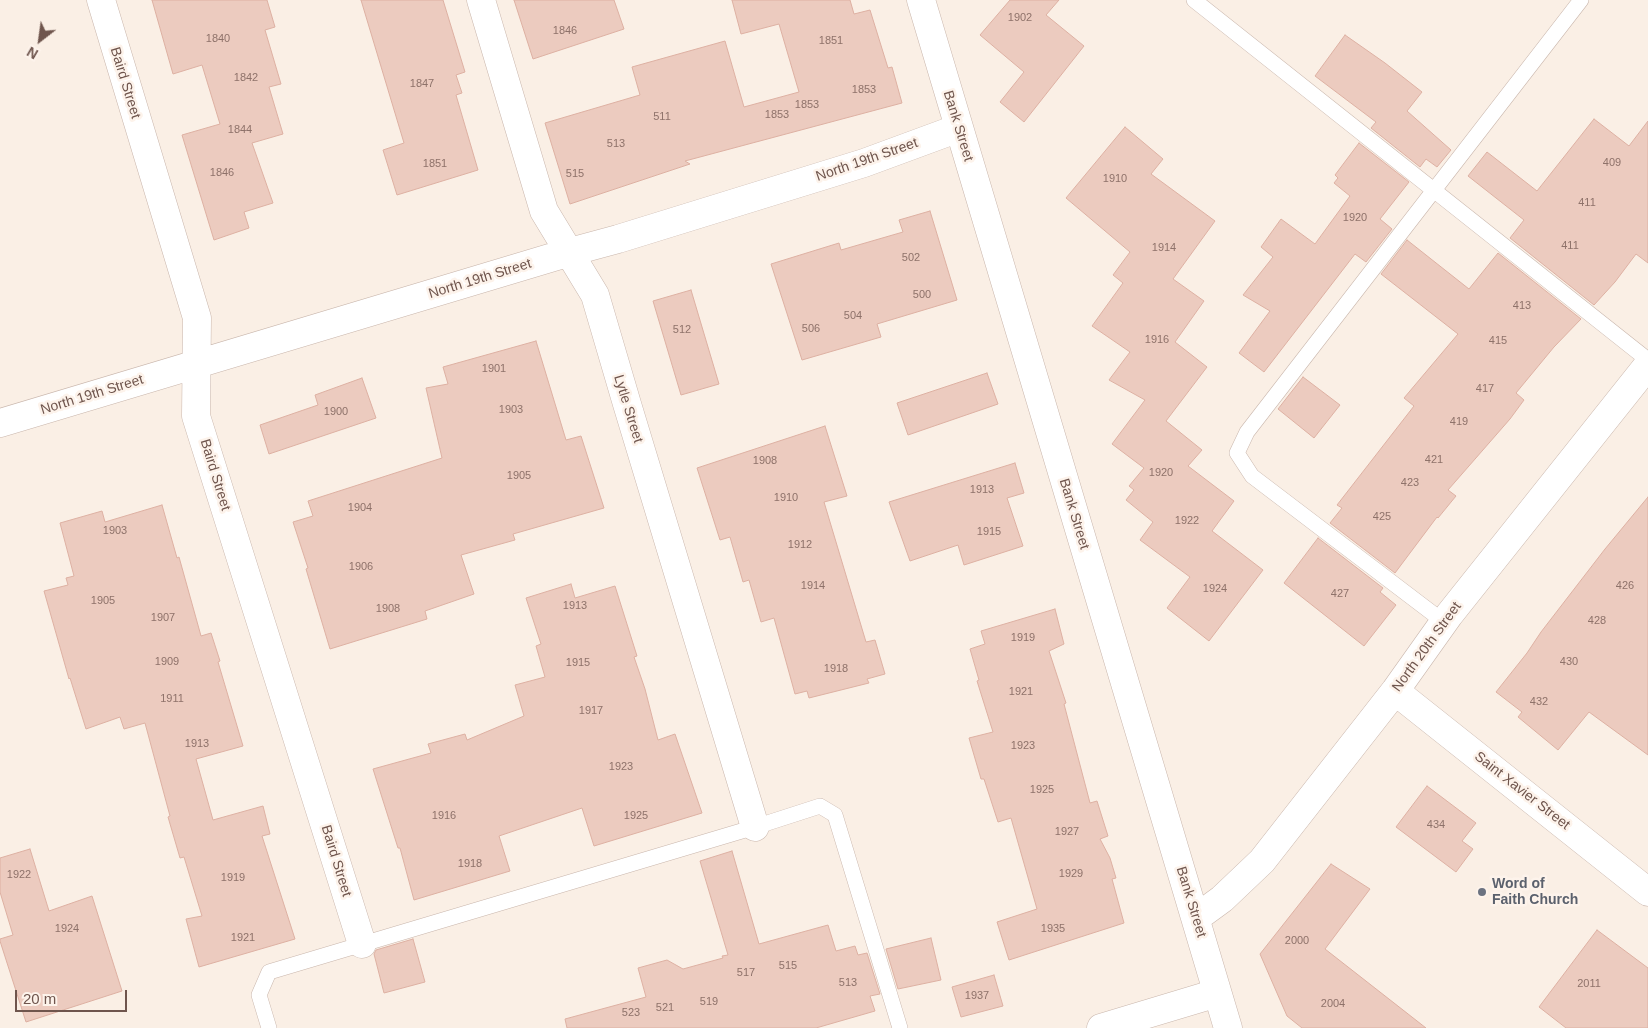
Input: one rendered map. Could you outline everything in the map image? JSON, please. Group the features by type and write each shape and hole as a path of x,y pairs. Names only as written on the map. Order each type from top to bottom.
{"street":[{"name":"Baird Street","path":"100,0 197,318 196,416 362,944"},
{"name":"Lytle Street","path":"481,0 544,211 595,295 756,827"},
{"name":"Bank Street","path":"921,0 1228,1028"},
{"name":"North 19th Street","path":"0,423 618,239 864,163 958,128"},
{"name":"North 20th Street","path":"1196,918 1222,899 1262,860 1395,691 1444,622 1648,365"},
{"name":"Saint Xavier Street","path":"1395,691 1648,892"},
{"path":"1101,1028 1217,993"}],"lane":[{"path":"1194,0 1648,360"},
{"path":"1444,622 1252,476 1237,453 1247,432 1582,0"},
{"path":"269,1028 259,994 269,972 756,827 820,806 835,815 900,1028"}],"building":[{"path":"152,0 267,0 275,27 265,30 281,84 269,87 283,134 252,143 273,203 244,212 249,228 214,240 182,135 220,124 202,65 173,74"},
{"path":"361,0 443,0 465,72 456,75 462,93 456,95 478,170 397,195 383,150 404,143"},
{"path":"514,0 614,0 624,29 533,59"},
{"path":"732,0 850,0 854,14 870,10 888,68 892,67 902,103 685,161 690,164 570,204 545,123 640,95 632,67 725,41 744,107 799,92 779,24 741,34"},
{"path":"1010,0 1059,0 1046,15 1084,46 1024,122 1000,102 1024,72 980,35"},
{"path":"1345,35 1422,92 1407,111 1451,150 1437,167 1426,159 1420,167 1371,128 1376,122 1315,76"},
{"path":"1594,119 1629,146 1648,121 1648,263 1636,254 1615,282 1594,305 1510,238 1524,220 1468,176 1487,152 1537,191"},
{"path":"1125,127 1163,159 1151,174 1215,221 1173,279 1204,301 1175,342 1207,367 1166,421 1202,450 1188,466 1234,501 1212,531 1263,570 1209,641 1167,608 1190,577 1140,540 1153,522 1126,500 1134,490 1129,486 1144,468 1112,444 1145,400 1109,380 1130,352 1092,326 1123,283 1113,275 1130,252 1066,198"},
{"path":"1359,143 1409,182 1380,219 1392,229 1366,262 1355,254 1264,372 1239,353 1270,311 1243,295 1273,257 1261,247 1281,219 1315,244 1350,196 1334,183 1338,178 1335,175"},
{"path":"930,211 957,300 877,324 881,337 802,360 771,264 839,243 841,250 903,232 899,220"},
{"path":"1407,240 1469,289 1498,253 1581,319 1554,347 1516,393 1524,400 1510,419 1448,490 1456,496 1437,517 1395,573 1330,523 1342,508 1337,505 1414,406 1404,398 1458,334 1381,274"},
{"path":"691,290 719,384 681,395 653,301"},
{"path":"536,341 566,440 581,436 604,508 513,534 515,540 461,555 474,594 425,611 427,619 330,649 306,569 308,568 293,522 313,516 308,501 442,458 426,388 448,384 443,367"},
{"path":"987,373 998,404 908,435 897,403"},
{"path":"1303,377 1340,405 1314,438 1278,409"},
{"path":"362,378 376,418 269,454 260,425 318,405 315,395"},
{"path":"825,426 847,496 824,502 866,642 875,640 885,674 867,679 869,683 809,698 807,691 795,694 774,618 761,622 749,580 743,582 730,537 720,540 697,468"},
{"path":"1015,463 1024,493 1007,498 1023,546 964,565 958,545 910,561 889,502"},
{"path":"1648,497 1648,755 1589,712 1558,750 1518,717 1522,712 1496,692 1605,549"},
{"path":"162,505 201,636 211,633 243,746 196,759 213,820 263,806 270,834 262,836 295,939 199,967 186,919 202,916 184,857 180,858 145,723 124,729 120,717 86,729 69,679 44,591 68,585 66,578 74,576 60,523 102,511 105,522"},
{"path":"1318,538 1383,588 1380,592 1396,605 1364,646 1284,583"},
{"path":"571,584 575,598 615,586 637,656 634,657 645,689 658,740 675,734 702,813 594,846 582,808 499,836 510,871 414,900 400,848 398,848 373,769 431,753 428,744 465,734 467,740 524,716 515,685 545,677 536,646 541,644 526,598"},
{"path":"1055,609 1064,644 1049,651 1066,703 1064,704 1090,803 1097,801 1108,836 1100,839 1110,858 1116,878 1112,879 1124,923 1009,960 997,922 1037,909 1011,818 998,822 984,779 981,779 969,738 993,732 977,681 979,680 970,649 985,644 981,631"},
{"path":"1427,786 1476,823 1462,841 1473,849 1456,872 1396,827"},
{"path":"30,849 49,911 92,896 122,991 26,1022 0,941 0,939 13,935 0,892 0,858"},
{"path":"732,851 759,944 828,925 836,951 855,946 858,955 867,953 880,994 870,996 875,1011 816,1028 567,1028 565,1019 646,997 638,968 667,960 683,969 728,955 700,861"},
{"path":"1331,864 1370,889 1325,949 1426,1028 1302,1028 1287,1016 1260,954"},
{"path":"1597,930 1648,968 1648,1028 1566,1028 1539,1007"},
{"path":"931,938 941,980 898,989 886,949"},
{"path":"413,939 425,982 384,993 374,954 376,950"},
{"path":"994,975 1003,1006 961,1017 952,987"}],"place":[{"name":"Word of Faith Church","path":"1482,892"}]}
